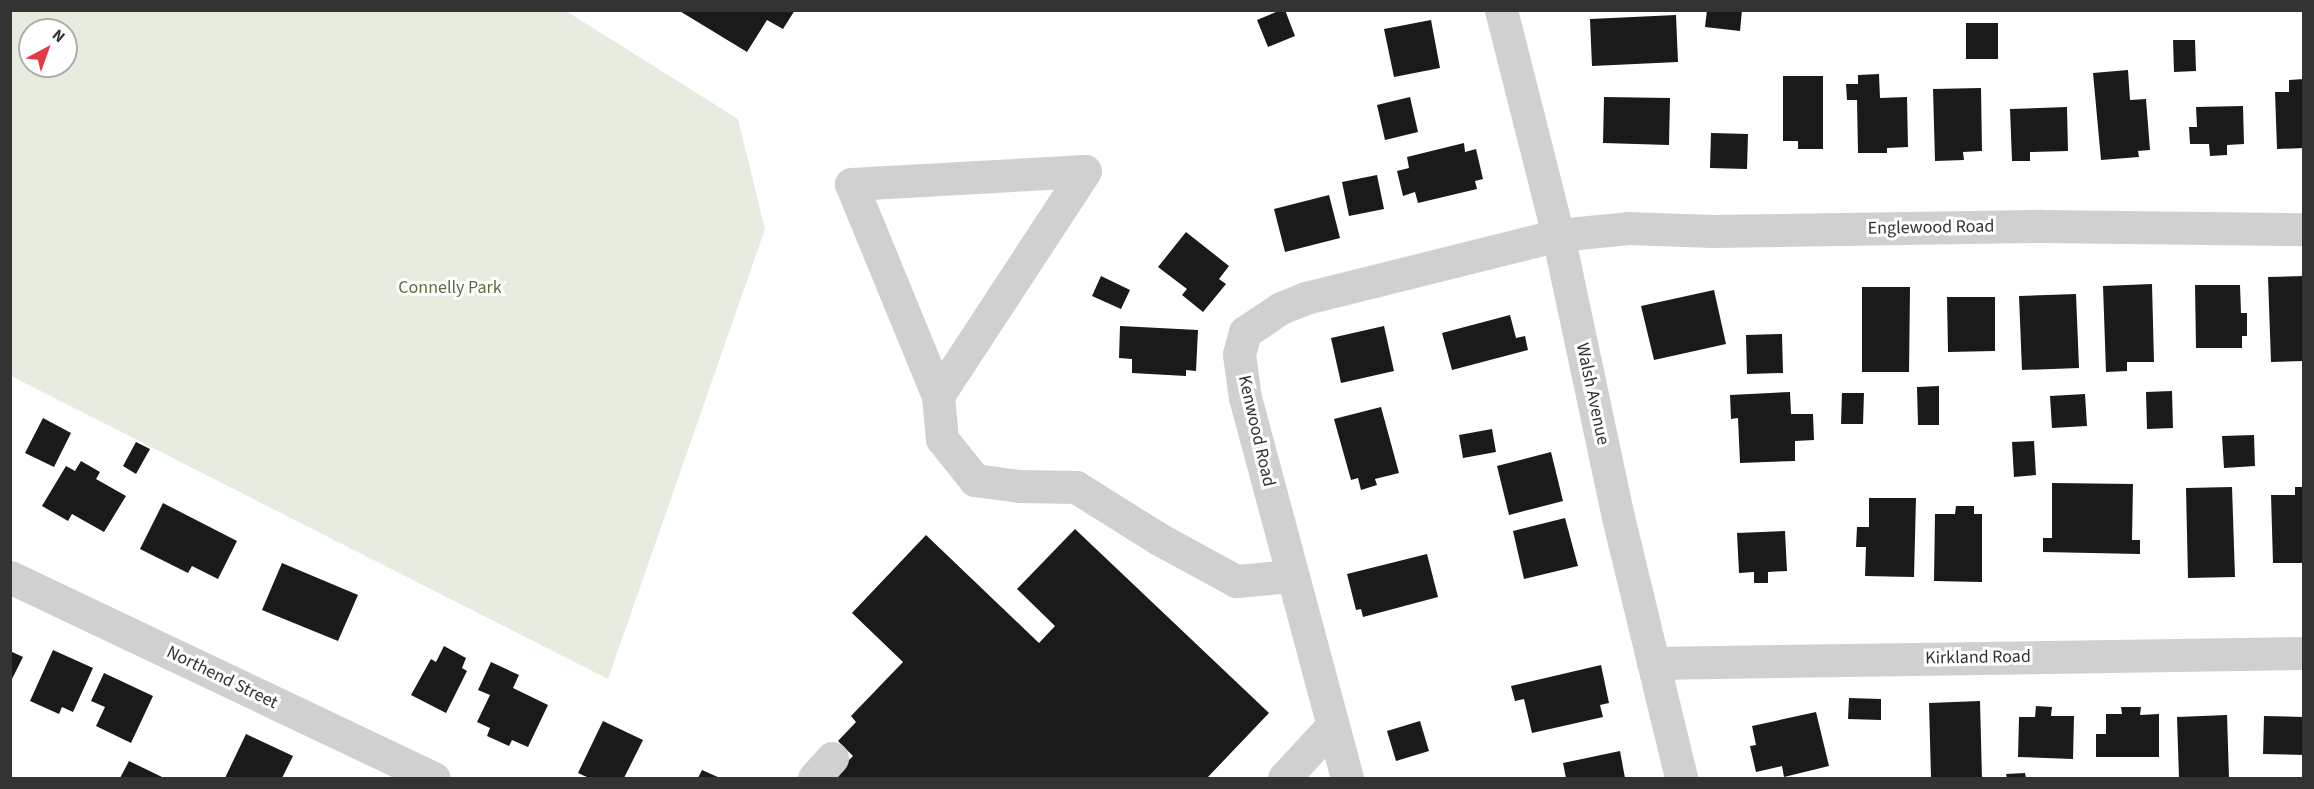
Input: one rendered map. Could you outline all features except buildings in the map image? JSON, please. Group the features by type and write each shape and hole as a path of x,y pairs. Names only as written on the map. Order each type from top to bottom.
{"street":[{"name":"Walsh Avenue","path":"1502,10 1558,235 1618,517 1681,778"},
{"path":"938,396 1085,171 851,184 938,396 942,439 975,480 1019,486 1076,487 1159,539 1236,581 1292,576"},
{"name":"Englewood Road","path":"1558,235 1628,228 1712,231 2042,226 2304,229"},
{"name":"Kenwood Road","path":"1347,778 1245,398 1239,354 1245,332 1281,308 1306,298 1558,235"},
{"name":"Northend Street","path":"10,577 434,778"},
{"name":"Kirkland Road","path":"1653,663 2304,653"},
{"path":"1284,778 1332,726"}],"green space":[{"name":"Connelly Park","path":"11,10 566,11 738,119 765,229 608,679 11,376"}]}
